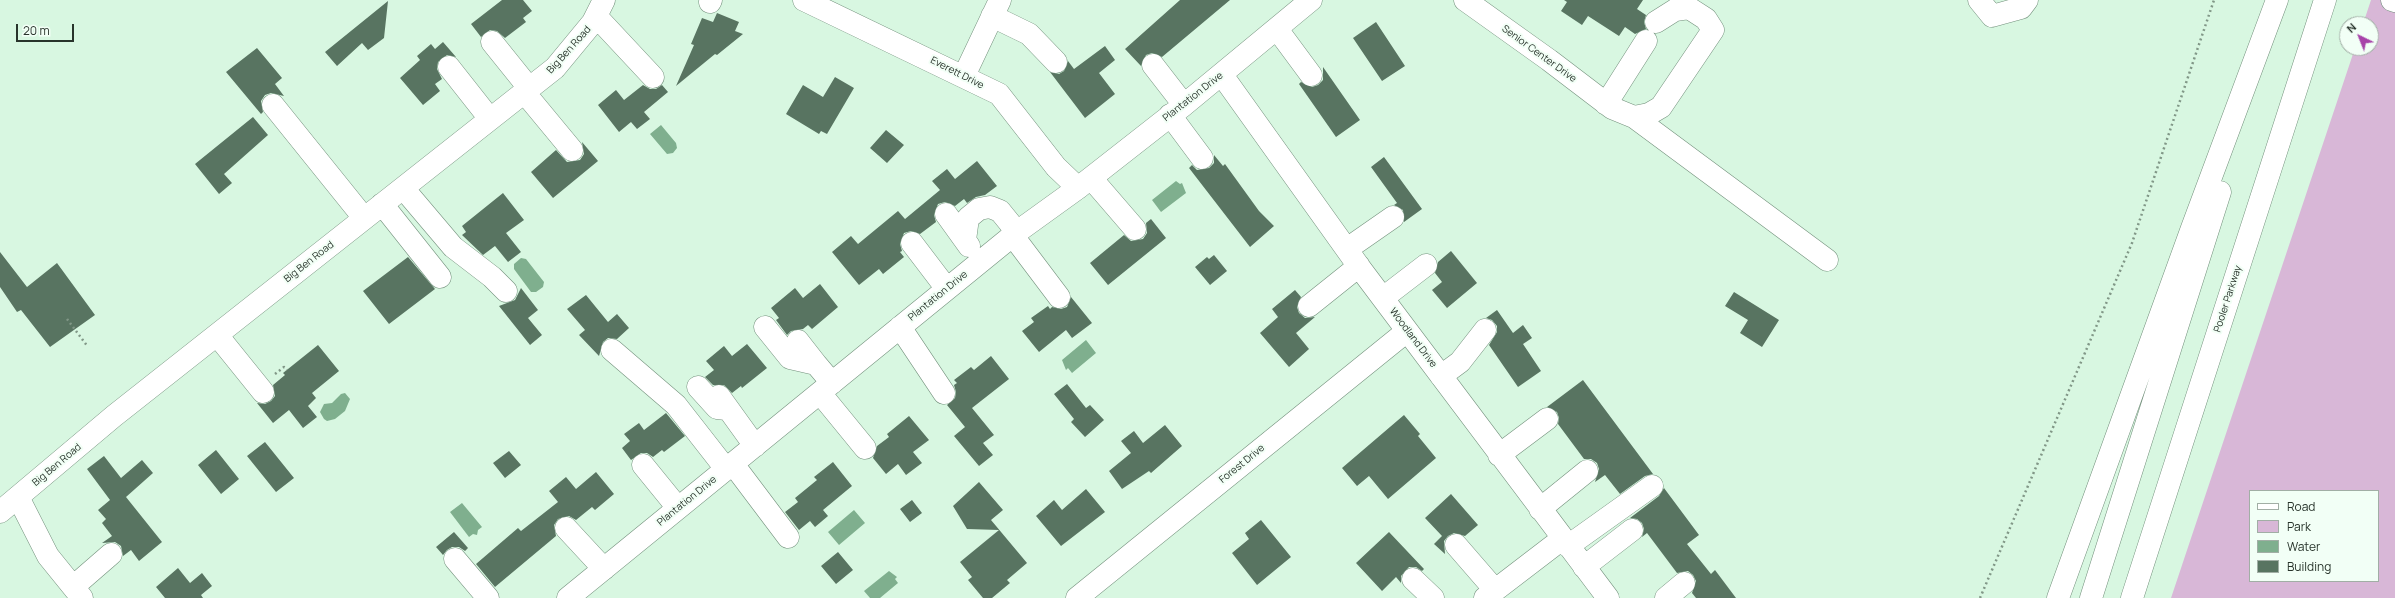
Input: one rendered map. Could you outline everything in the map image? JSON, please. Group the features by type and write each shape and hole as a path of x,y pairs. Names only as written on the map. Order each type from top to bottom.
{"street":[{"name":"Everett Drive","path":"804,0 999,94 1056,167 1085,183 1135,229"},
{"name":"Plantation Drive","path":"568,598 980,262 1015,234 1085,183 1222,75 1311,0"},
{"name":"Senior Center Drive","path":"1465,0 1549,60 1609,106 1634,117 1827,260"},
{"path":"1979,0 1992,16 2021,8 2027,0"},
{"path":"2058,598 2192,228 2277,0"},
{"path":"2091,598 2282,0"},
{"name":"Pooler Parkway","path":"2132,598 2325,0"},
{"path":"600,8 653,77"},
{"name":"Big Ben Road","path":"0,512 114,416 555,68 600,8"},
{"path":"964,76 996,8 1028,34 1056,62"},
{"path":"1634,117 1649,114 1661,107 1714,30 1706,19 1689,8 1675,10 1656,22"},
{"path":"1277,29 1311,75"},
{"path":"1609,106 1646,41"},
{"path":"492,42 572,150"},
{"path":"1153,65 1202,158"},
{"path":"449,67 490,119"},
{"name":"Woodland Drive","path":"1222,75 1359,266 1608,598"},
{"path":"273,105 364,218"},
{"path":"403,188 453,247 466,250 506,291"},
{"path":"382,204 440,277"},
{"path":"965,240 968,218 979,209 990,208 1000,211 1059,297"},
{"path":"946,214 980,262"},
{"path":"1347,249 1393,217"},
{"path":"912,242 947,289"},
{"path":"1383,298 1426,265"},
{"path":"1309,306 1359,266"},
{"path":"765,327 790,358 816,364"},
{"path":"900,327 944,393"},
{"path":"1441,376 1460,362 1485,330"},
{"name":"Forest Drive","path":"1077,598 1407,331"},
{"path":"217,335 263,392"},
{"path":"798,341 816,364 826,388 865,448"},
{"path":"612,350 676,405 730,466 788,537"},
{"path":"698,387 717,408 723,402 755,446"},
{"path":"1499,454 1547,419"},
{"path":"643,465 678,508"},
{"path":"1540,509 1587,471"},
{"path":"1456,545 1490,594 1565,542 1652,486"},
{"path":"18,497 48,556 78,592 111,554"},
{"path":"566,528 604,569"},
{"path":"1584,568 1632,530"},
{"path":"456,559 496,594"},
{"path":"1413,579 1433,598"},
{"path":"1666,598 1684,583"}],"path":[{"path":"1980,598 2132,243 2214,0"},
{"path":"67,320 88,347"}],"green space":[{"path":"2371,0 2395,0 2395,598 2171,598 2352,56 2379,56 2379,16 2366,16"}],"water":[{"path":"661,125 676,143 677,148 673,153 667,154 650,134"},
{"path":"1176,181 1180,184 1182,183 1186,193 1161,212 1152,200"},
{"path":"521,258 526,259 544,282 543,287 536,292 531,292 514,269 514,264"},
{"path":"1086,340 1096,353 1072,373 1068,368 1066,370 1062,360"},
{"path":"345,393 350,399 345,411 335,419 327,421 324,419 320,412 324,404 332,403 341,394"},
{"path":"462,503 482,527 478,530 477,535 473,534 469,537 450,512"},
{"path":"854,510 865,523 839,545 828,532"},
{"path":"889,571 897,577 895,579 898,583 880,598 870,598 864,591"}],"building":[{"path":"502,0 523,0 532,11 523,18 526,22 505,38 497,31 490,30 481,37 471,24"},
{"path":"1180,0 1230,0 1162,57 1152,53 1146,55 1141,66 1125,49"},
{"path":"1564,0 1643,0 1637,9 1646,15 1644,22 1646,29 1635,34 1625,27 1619,36 1588,16 1582,25 1561,11 1567,2"},
{"path":"388,1 384,38 368,50 362,43 337,66 325,52"},
{"path":"717,13 739,22 735,31 743,34 717,55 715,54 676,86 694,45 691,44 702,18 713,22"},
{"path":"1376,22 1405,66 1382,81 1353,38"},
{"path":"443,42 456,57 447,55 438,62 437,69 442,79 435,84 440,91 423,105 400,78 420,60 417,56 431,44 435,49"},
{"path":"1105,46 1115,60 1099,73 1115,94 1085,118 1050,72 1059,74 1064,71 1068,61 1074,69"},
{"path":"257,48 282,78 275,84 284,96 271,93 265,95 261,101 263,112 261,114 226,72"},
{"path":"1323,67 1360,120 1336,137 1299,84 1301,82 1312,87 1318,85 1323,80"},
{"path":"835,77 854,88 827,134 821,131 819,134 786,114 803,85 823,97"},
{"path":"643,85 650,89 656,89 662,85 668,92 644,112 650,119 637,129 631,122 619,132 598,105 616,90 624,100"},
{"path":"253,117 268,135 224,174 232,183 219,194 195,164"},
{"path":"886,130 904,145 887,163 870,148"},
{"path":"582,142 598,161 553,198 531,172 556,150 567,162 580,160 584,154"},
{"path":"1214,155 1223,166 1225,164 1259,211 1274,226 1250,247 1189,168 1192,165 1197,170 1209,168 1214,163"},
{"path":"1384,157 1422,209 1404,222 1403,210 1394,205 1397,203 1371,167"},
{"path":"977,161 997,186 985,195 976,197 967,203 964,199 955,206 945,202 938,204 934,215 936,222 920,234 911,231 904,233 900,244 902,251 900,252 904,257 883,274 879,269 859,285 832,252 851,236 858,244 898,211 905,219 940,190 932,181 947,169 955,179"},
{"path":"503,193 524,220 506,233 521,252 508,262 495,246 483,255 462,235 466,232 462,226"},
{"path":"1151,219 1166,238 1108,285 1090,263 1124,235 1131,241 1143,239 1147,233 1146,223"},
{"path":"1451,251 1477,283 1447,308 1432,290 1442,282 1435,273 1438,262"},
{"path":"0,252 27,287 57,263 95,315 50,347 21,310 17,312 0,287"},
{"path":"1214,255 1227,271 1210,285 1195,267 1207,257 1209,259"},
{"path":"408,257 435,289 389,324 363,291"},
{"path":"820,284 838,307 812,329 808,325 803,329 791,331 787,335 776,320 779,318 771,308 795,288 803,298"},
{"path":"521,288 538,310 528,318 542,335 530,345 499,306 515,300"},
{"path":"1295,290 1301,297 1297,307 1299,313 1305,318 1315,317 1296,333 1309,349 1289,367 1260,333 1278,317 1272,309"},
{"path":"1734,292 1779,320 1762,347 1740,333 1748,320 1725,306"},
{"path":"586,295 608,322 617,314 629,328 617,339 608,338 603,342 599,356 579,335 585,330 567,309"},
{"path":"1071,297 1092,323 1072,338 1066,330 1039,352 1022,331 1034,322 1031,318 1048,306 1050,309 1052,307 1061,309 1067,307"},
{"path":"1497,310 1513,333 1523,325 1532,338 1523,344 1541,371 1518,387 1489,345 1497,332 1497,326 1492,320 1486,318"},
{"path":"747,344 767,368 742,388 741,386 732,393 724,385 713,385 705,377 714,370 706,361 724,346 732,356"},
{"path":"318,345 339,371 312,393 316,398 308,406 317,417 303,428 289,410 273,423 257,403 265,404 271,401 275,396 273,385 285,375 283,373"},
{"path":"991,356 1009,379 972,408 994,435 983,443 993,455 979,466 954,436 965,427 947,405 955,398 956,392 954,385 957,383 954,380 971,367 974,370"},
{"path":"1583,380 1653,474 1645,476 1620,494 1605,475 1595,482 1599,469 1597,463 1591,459 1584,459 1558,424 1559,418 1557,412 1547,407"},
{"path":"1067,384 1086,408 1090,405 1104,420 1085,437 1071,422 1074,419 1054,394"},
{"path":"666,413 685,436 664,452 662,450 653,457 647,453 641,453 631,460 622,448 630,441 624,434 639,423 644,430"},
{"path":"1404,415 1420,434 1418,436 1436,458 1388,499 1369,476 1357,486 1342,468"},
{"path":"909,416 929,440 913,452 922,463 906,475 898,464 886,474 873,458 877,446 889,437 887,434"},
{"path":"1165,425 1182,446 1151,473 1149,471 1122,489 1109,471 1131,453 1121,441 1134,431 1143,443"},
{"path":"265,442 294,478 276,492 247,456"},
{"path":"216,450 239,479 221,494 198,465"},
{"path":"509,451 521,465 505,478 493,463"},
{"path":"104,456 121,478 142,460 153,473 126,497 162,542 139,561 131,550 123,556 121,546 115,542 102,543 112,536 102,523 106,519 98,510 110,500 87,469"},
{"path":"833,462 852,486 823,510 828,516 815,527 810,521 799,530 785,512 798,502 795,498 817,480 814,477"},
{"path":"596,472 614,494 595,510 592,507 576,520 569,516 558,519 554,525 556,536 495,587 476,564 518,528 521,531 558,502 549,491 566,477 576,489"},
{"path":"979,482 1003,510 991,520 1027,563 1007,580 1010,583 992,598 983,598 968,580 972,577 960,562 999,530 967,529 953,506"},
{"path":"1664,488 1699,535 1687,544 1711,574 1715,570 1736,598 1696,598 1692,593 1696,581 1693,575 1688,571 1677,573 1647,533 1642,537 1644,529 1642,523 1637,519 1630,518 1659,496"},
{"path":"1086,489 1105,512 1061,546 1036,516 1054,500 1062,510"},
{"path":"1451,494 1478,525 1465,536 1454,533 1448,536 1444,541 1445,554 1434,544 1442,536 1425,518"},
{"path":"912,500 922,513 910,522 900,509"},
{"path":"1261,520 1291,557 1257,585 1232,553 1249,539 1245,533"},
{"path":"454,532 468,548 465,551 459,547 452,547 443,555 436,547"},
{"path":"1389,532 1424,569 1422,571 1416,567 1409,567 1401,576 1401,583 1396,577 1382,591 1356,563"},
{"path":"838,552 853,570 836,584 821,566"},
{"path":"178,568 190,583 202,573 212,586 201,595 203,598 165,598 156,587"}]}
